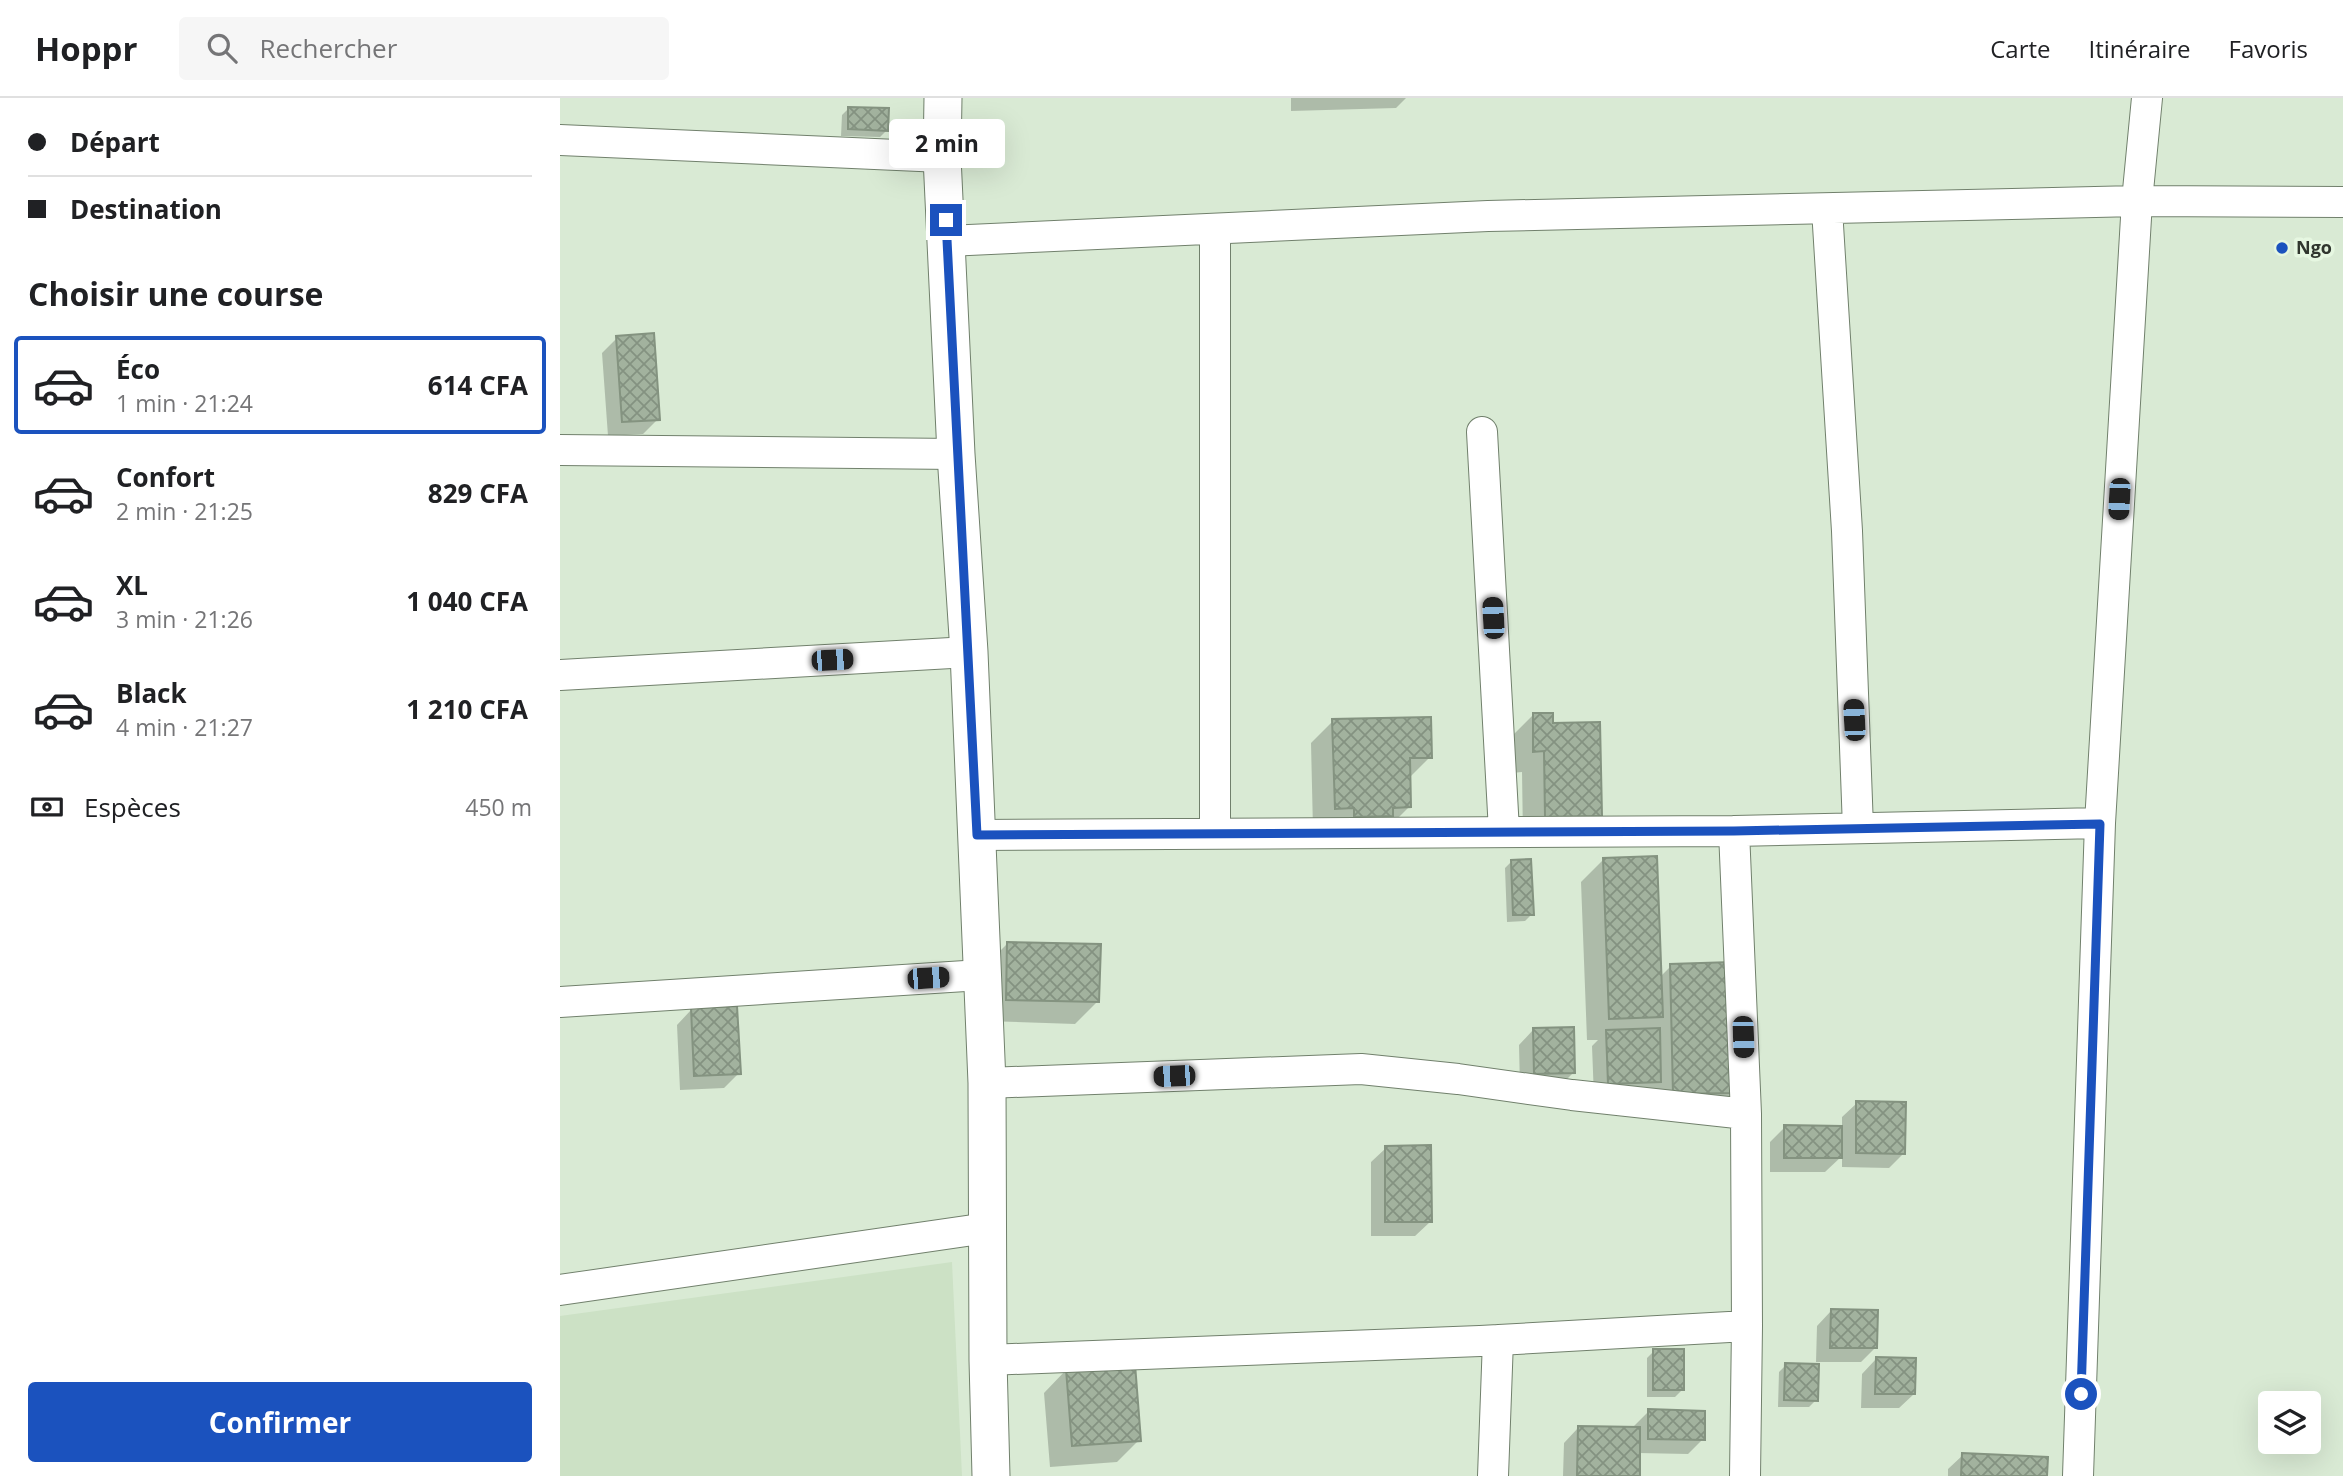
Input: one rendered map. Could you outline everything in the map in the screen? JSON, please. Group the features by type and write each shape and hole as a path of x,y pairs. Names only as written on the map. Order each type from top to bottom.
{"street":[{"path":"943,98 942,157 956,454 969,652 987,1083 991,1476"},
{"path":"2078,1476 2100,824 2137,201 2147,98"},
{"path":"560,140 942,157"},
{"path":"947,242 1489,216 2137,201 2343,202"},
{"path":"1827,209 1847,530 1858,828"},
{"path":"1215,229 1215,834"},
{"path":"1482,432 1504,831"},
{"path":"560,450 956,454"},
{"path":"560,675 969,652"},
{"path":"977,835 1734,831 2100,824"},
{"path":"1734,831 1746,1114 1745,1476"},
{"path":"560,1002 981,975"},
{"path":"987,1083 1361,1069 1746,1114"},
{"path":"560,1290 987,1228"},
{"path":"988,1360 1498,1340 1747,1326"},
{"path":"1493,1476 1498,1340"}],"shaded area":[{"path":"952,1262 962,1476 560,1476 560,1316"}],"building":[{"path":"848,107 889,108 888,131 848,129"},
{"path":"654,333 660,420 622,422 616,336"},
{"path":"1533,713 1553,713 1553,723 1600,722 1602,816 1545,817 1544,751 1533,752"},
{"path":"1431,717 1432,758 1410,758 1411,807 1393,808 1393,816 1354,817 1354,808 1335,809 1332,719"},
{"path":"1657,856 1663,1017 1609,1019 1603,858"},
{"path":"1531,859 1534,915 1513,915 1511,860"},
{"path":"1007,942 1101,944 1099,1002 1006,1000"},
{"path":"1732,962 1735,1093 1673,1094 1670,964"},
{"path":"737,1006 741,1074 694,1076 691,1008"},
{"path":"1574,1027 1575,1073 1534,1074 1533,1028"},
{"path":"1660,1028 1661,1082 1608,1084 1606,1030"},
{"path":"1856,1101 1906,1102 1905,1154 1856,1153"},
{"path":"1784,1125 1842,1126 1842,1158 1784,1158"},
{"path":"1431,1145 1432,1222 1385,1222 1385,1146"},
{"path":"1831,1309 1878,1310 1877,1348 1830,1348"},
{"path":"1653,1349 1684,1349 1684,1390 1653,1390"},
{"path":"1876,1357 1916,1358 1915,1394 1875,1394"},
{"path":"1785,1363 1819,1364 1818,1401 1784,1400"},
{"path":"1135,1364 1141,1441 1072,1446 1066,1369"},
{"path":"1648,1409 1705,1411 1705,1440 1648,1439"},
{"path":"1578,1426 1640,1427 1640,1476 1577,1476"},
{"path":"1962,1453 2048,1457 2047,1476 1961,1476"}],"place":[{"name":"Ngo","path":"2282,248"}],"route":[{"path":"946,220 977,835 1734,831 2100,824 2081,1394"}]}
